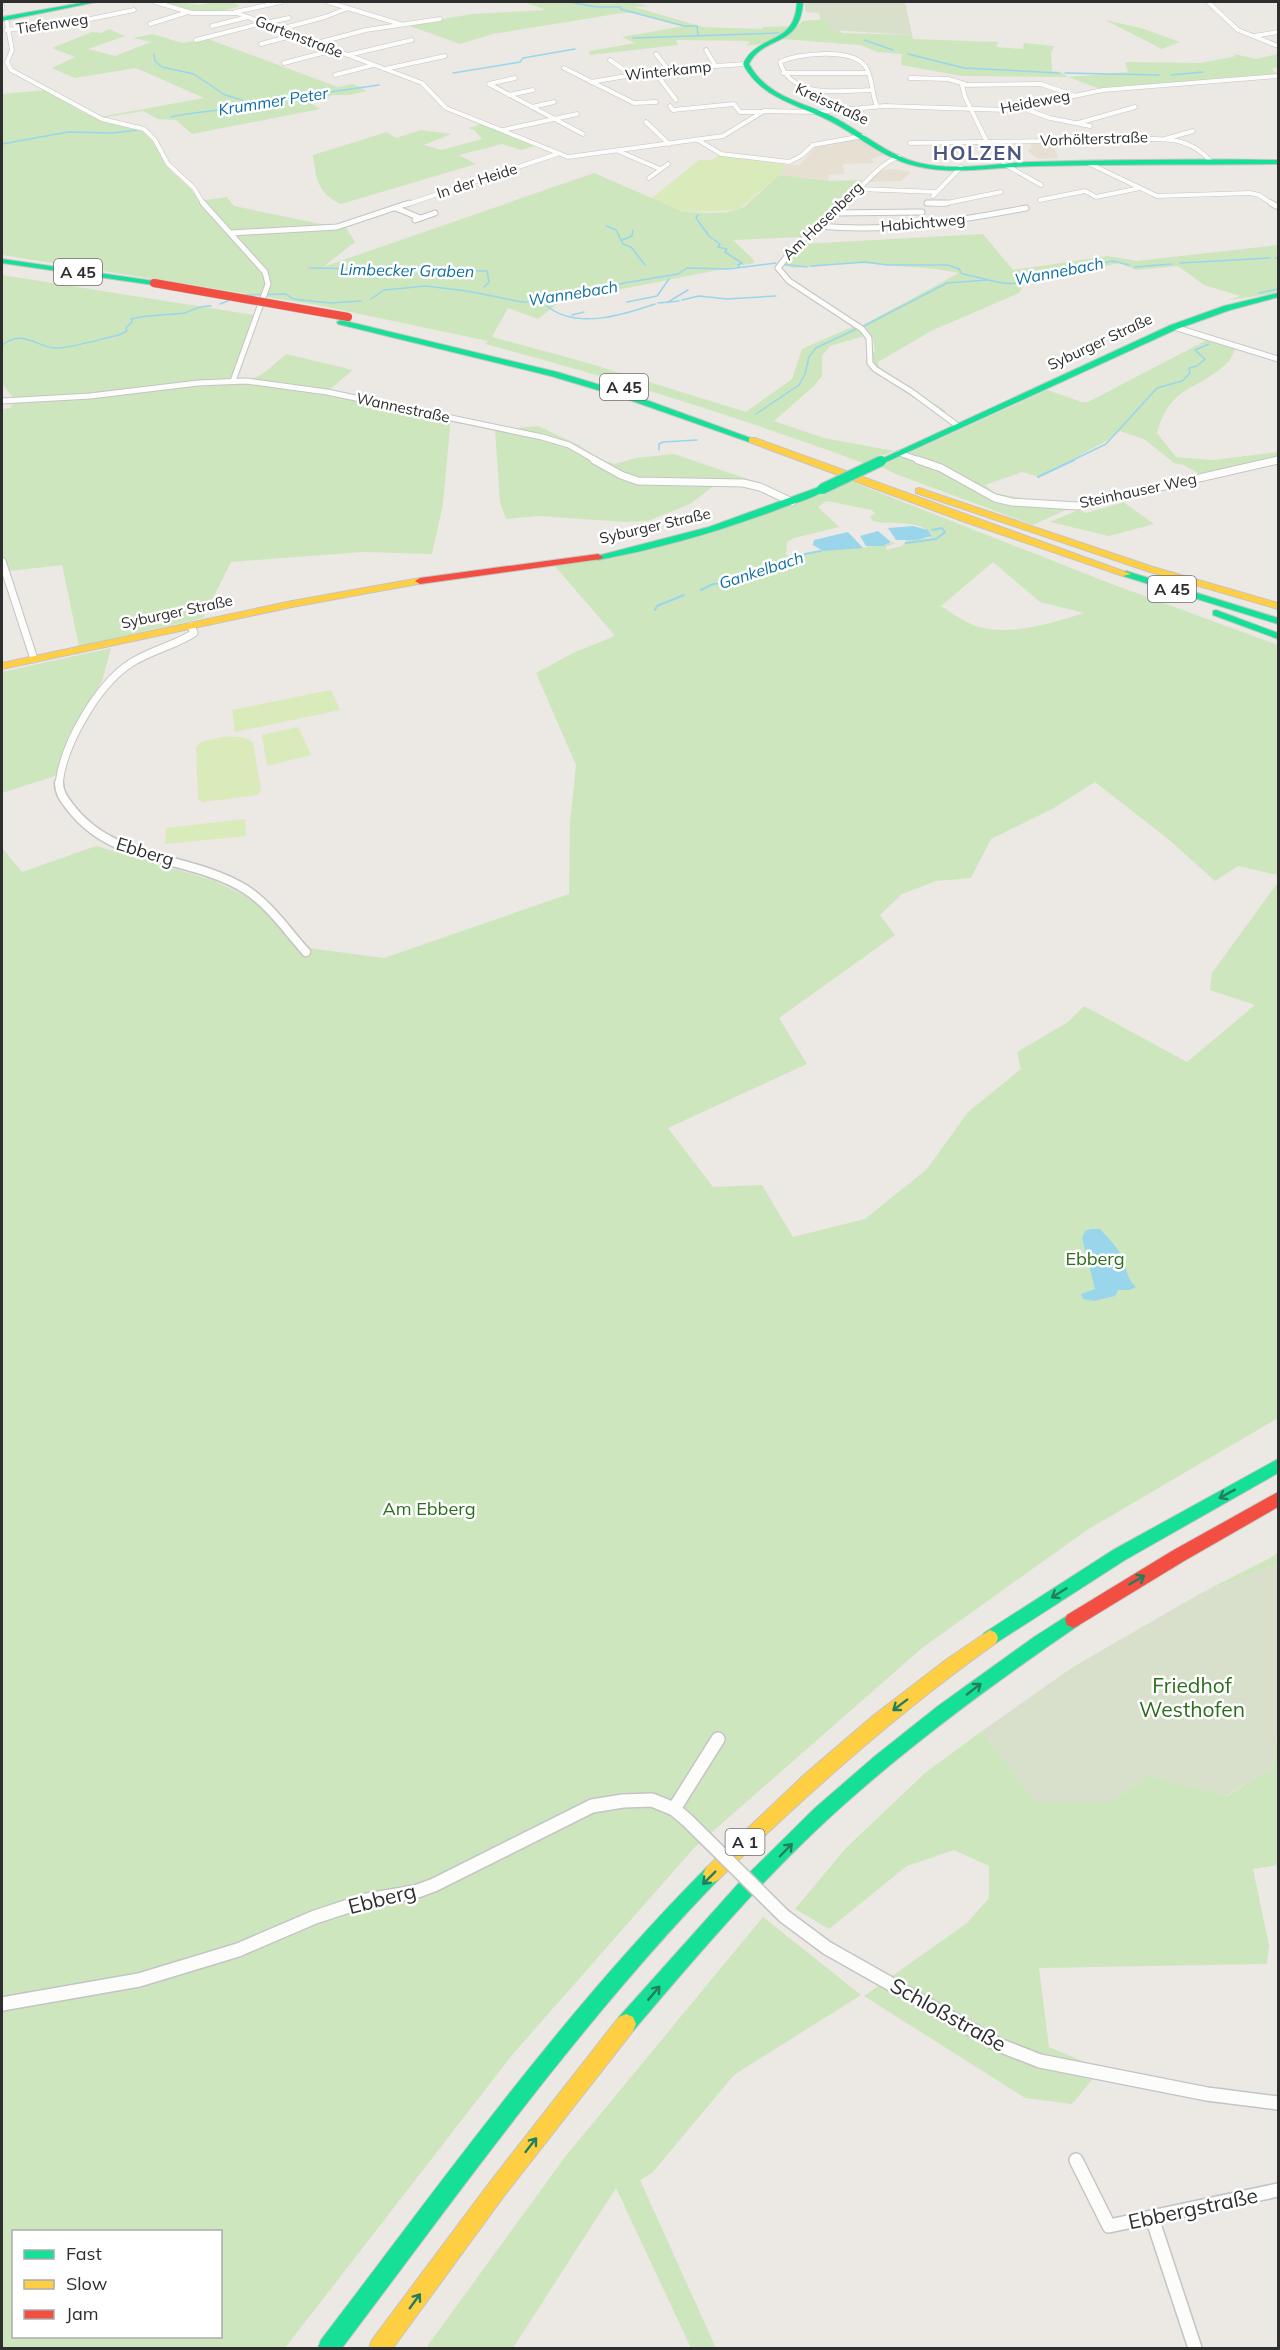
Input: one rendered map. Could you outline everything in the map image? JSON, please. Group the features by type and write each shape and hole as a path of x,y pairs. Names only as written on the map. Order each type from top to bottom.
{"main road":[{"path":"3,20 93,2"},
{"path":"746,64 748,58 754,53 795,27 801,17 800,2"},
{"name":"Kreisstraße","path":"746,64 750,74 769,92 795,109 816,112 840,122 898,157 928,166 1278,162"},
{"name":"A 45","path":"2,261 438,337 579,373 704,413 892,482 1131,563 1276,607"},
{"name":"A 45","path":"2,268 151,286"},
{"name":"Syburger Straße","path":"2,666 372,589 632,550 708,531 792,502 822,489 1174,327 1227,308 1278,295"},
{"name":"A 45","path":"345,319 496,358 622,395 770,446 1066,555 1278,621"},
{"path":"1066,555 1091,568 1278,636"},
{"path":"1198,605 1278,629"},
{"name":"A 1","path":"329,2349 492,2132 582,2020 670,1917 774,1813 871,1726 972,1650 1106,1563 1278,1466"},
{"name":"A 1","path":"380,2349 516,2164 607,2049 695,1944 812,1825 895,1750 990,1676 1119,1591 1278,1499"}],"street":[{"name":"Gartenstraße","path":"155,2 188,12 235,12 280,29 422,83 446,108 557,154"},
{"path":"235,12 269,2 280,2"},
{"path":"328,2 403,25"},
{"path":"1208,2 1235,27 1278,46"},
{"path":"280,29 325,17 348,8"},
{"name":"Tiefenweg","path":"3,20 71,23 134,10"},
{"path":"150,24 188,12"},
{"path":"212,26 248,17"},
{"path":"195,40 289,18"},
{"path":"316,43 366,30 440,19"},
{"path":"3,20 12,48 7,62 11,70 102,119 144,129 155,140 168,165 194,188 202,202 265,272 268,281 232,381"},
{"path":"1253,36 1278,32"},
{"path":"261,44 295,35"},
{"path":"348,55 412,40"},
{"path":"284,63 334,50"},
{"path":"706,50 715,65"},
{"path":"656,54 668,69"},
{"path":"871,90 810,88 794,83 783,73 779,64 782,59 799,55 819,54 858,60 863,63 877,106"},
{"path":"385,69 445,56"},
{"path":"610,60 630,74"},
{"name":"Winterkamp","path":"591,82 668,69 746,64"},
{"path":"335,75 373,65"},
{"path":"564,68 634,103 656,102"},
{"path":"654,71 676,100"},
{"path":"783,73 867,73"},
{"name":"Heideweg","path":"816,112 877,106 972,110 1022,108 1073,95 1114,89 1278,76"},
{"path":"515,78 489,84 577,131 583,132"},
{"path":"910,78 948,79 965,84 1041,84 1073,95"},
{"path":"965,84 961,87 987,142"},
{"path":"509,95 533,90"},
{"path":"532,107 554,102"},
{"path":"670,106 672,110 734,104 740,112 795,109"},
{"path":"1076,123 1135,107"},
{"path":"1022,108 1090,126"},
{"path":"557,154 572,157 727,135 760,112"},
{"path":"503,130 577,114"},
{"path":"646,122 669,144"},
{"name":"Vorhölterstraße","path":"910,143 1165,139 1193,131"},
{"path":"698,140 721,154 779,162 794,160 818,144 863,136"},
{"name":"Vorhölterstraße","path":"1165,139 1198,152 1211,162"},
{"path":"618,151 660,169"},
{"name":"In der Heide","path":"231,233 337,227 557,154"},
{"name":"Am Hasenberg","path":"898,157 858,189 778,267 779,271 796,286 862,329 869,338 870,363 875,369 912,392 958,426"},
{"path":"1088,163 1160,196 1250,193 1259,195 1276,206"},
{"path":"649,178 668,164"},
{"path":"1004,164 1041,185"},
{"path":"926,224 922,213 927,203 961,167"},
{"path":"1040,200 1085,192 1096,197 1140,188"},
{"path":"858,189 937,192"},
{"path":"927,203 942,204 1001,192"},
{"name":"In der Heide","path":"396,208 420,218"},
{"name":"Habichtweg","path":"819,226 874,228 926,224 1026,208"},
{"name":"In der Heide","path":"414,220 435,213"},
{"path":"835,213 922,213"},
{"path":"1174,327 1278,359"},
{"name":"Wannestraße","path":"2,401 90,396 232,381 261,382 327,392 542,436 569,445 621,475 638,481 750,484 792,502"},
{"name":"Steinhauser Weg","path":"899,453 941,468 994,498 1012,502 1077,506 1278,460"},
{"path":"2,561 34,659"},
{"name":"Ebberg","path":"191,626 194,633 186,639 143,655 124,667 107,683 67,746 59,778 61,795 83,824 105,840 122,848 195,868 245,889 259,900 306,952"},
{"path":"674,1809 718,1739"},
{"name":"Ebberg","path":"2,2004 139,1980 238,1950 315,1917 367,1899 416,1892 592,1806 622,1801 652,1800 674,1809"},
{"name":"Schloßstraße","path":"674,1809 784,1916 827,1948 999,2045 1040,2061 1207,2094 1278,2103"},
{"name":"Ebbergstraße","path":"1076,2160 1109,2226 1278,2190"},
{"path":"1152,2218 1195,2349"}],"shaded area":[{"path":"863,138 889,154 870,159 875,163 843,164 844,174 828,175 829,181 779,175 787,165 800,165 815,147 821,146 819,145"},
{"path":"1030,143 1051,143 1059,158 1038,159 1028,151 1032,147"},
{"path":"882,170 911,172 901,181 868,182"}],"green space":[{"path":"159,2 183,2 198,5 233,2 240,6 209,12"},
{"path":"524,2 604,4 631,2 649,6 634,7 703,27 761,29 791,26 776,38 758,45 745,45 750,43 748,41 676,40 678,45 589,55 590,51 635,43 622,37 684,26 637,13 622,13 493,34 460,44 407,25 472,14 546,10"},
{"path":"804,2 905,2 912,35 831,30 827,20 821,20 819,13 806,12"},
{"path":"827,19 842,33 912,35 913,39 998,42 996,47 1023,49 1024,43 1054,46 1051,53 1052,71 1061,72 1068,77 962,76 901,65 902,54 877,52 860,45 782,39 803,21"},
{"path":"1105,20 1141,28 1180,42 1162,49"},
{"path":"109,29 125,36 88,49 115,56 151,42 133,38 153,34 182,43 208,39 338,87 353,84 367,91 349,95 332,95 323,100 304,99 320,109 192,134 176,120 158,119 143,111 102,118 100,117 204,98 136,68 75,78 52,68 75,57 52,48 92,32 101,33"},
{"path":"1234,54 1256,59 1278,54 1278,67 1272,69 1278,75 1103,90 1068,77 1128,72 1125,62 1200,63 1232,57 1235,56"},
{"path":"46,90 84,113 101,120 143,129 154,140 165,165 191,189 199,201 227,197 234,206 340,228 345,226 355,242 323,267 594,173 684,212 709,213 728,212 744,207 779,175 829,181 863,180 801,240 802,244 983,234 1013,270 1108,256 1137,261 1278,245 1278,293 1229,300 1240,296 1204,285 1178,266 1136,270 1119,263 1025,283 1019,293 931,331 878,362 879,367 946,411 941,416 870,369 865,362 867,357 875,351 873,338 863,325 959,273 859,263 795,268 781,265 800,245 801,237 733,240 754,260 754,263 561,301 538,319 508,308 492,337 588,363 746,412 792,379 802,349 854,326 864,336 830,346 822,356 822,376 814,386 774,421 824,438 894,451 863,463 676,399 485,344 488,341 317,305 2,255 2,94"},
{"path":"483,124 535,146 521,150 502,144 459,155 476,164 341,204 327,196 317,178 313,155 387,132 396,138 421,130 451,134 424,145 441,150 482,139 474,130 468,128"},
{"path":"720,155 787,165 779,175 738,210 684,212 652,198 699,160 712,160"},
{"path":"2,275 254,315 233,380 256,377 286,354 353,370 328,391 451,416 443,504 432,554 363,552 231,562 203,618 79,646 62,565 10,571 2,556 2,409 10,408 15,400 2,384"},
{"path":"1187,334 1236,348 1226,364 1177,397 1169,405 1157,433 1176,457 1213,460 1278,452 1278,459 1202,475 1174,463 1144,439 1120,431 1108,440 1040,477 1022,472 985,485 995,493 1070,508 1033,525 893,473 881,466 1047,390 1088,402 1205,341"},
{"path":"538,426 579,445 601,460 615,464 636,458 674,454 759,483 715,485 690,504 648,521 626,522 538,516 506,519 500,502 495,430"},
{"name":"Am Ebberg","path":"850,481 1109,583 1278,645 1278,875 1238,866 1215,881 1168,839 1095,782 1054,808 991,839 971,878 936,881 902,894 880,915 895,935 779,1018 807,1064 668,1128 713,1187 762,1185 793,1237 865,1219 927,1169 968,1112 1021,1069 1017,1052 1068,1022 1084,1006 1187,1062 1255,1005 1210,990 1212,973 1278,882 1278,1418 1087,1530 922,1648 694,1848 513,2054 285,2348 2,2348 2,848 22,872 96,846 213,880 252,899 301,950 308,948 384,958 569,894 570,823 576,765 536,673 573,653 615,636 554,565 704,531 778,509","holes":["826,501 872,510 875,514 870,516 873,521 911,524 932,534 930,538 906,540 902,546 887,550 886,547 896,543 822,550 793,558 786,554 787,542 794,538 839,527 818,507","993,562 1040,602 1084,613 1032,627 1005,630 978,627 941,606"]},
{"path":"1119,499 1154,524 1109,536 1050,522 1079,510 1086,513 1122,503"},
{"path":"111,648 102,681 68,736 55,776 2,793 2,672"},
{"path":"331,690 340,710 235,732 232,710"},
{"path":"298,727 311,755 267,766 262,735"},
{"path":"222,737 243,738 253,743 261,790 258,795 203,802 198,799 196,748 201,742"},
{"path":"245,819 246,836 165,844 166,828"},
{"path":"1278,1552 1278,1564 1201,1593 1272,1557"},
{"name":"Friedhof Westhofen","path":"1278,1564 1278,1735 1272,1767 1226,1796 1149,1775 1112,1802 1034,1802 982,1731 1073,1667 1201,1593"},
{"path":"982,1731 1035,1802 1112,1802 1149,1775 1227,1796 1272,1767 1278,1735 1278,1865 1253,1869 1269,1945 1267,1964 1039,1968 1049,2047 1101,2069 1072,2104 1025,2098 864,1996 967,1923 989,1898 989,1866 954,1850 907,1866 829,1929 795,1909 846,1848 925,1773"},
{"path":"763,1917 861,1995 734,2075 652,2173 640,2180 716,2348 691,2348 616,2188 513,2348 426,2348 565,2157"}],"water":[{"path":"913,526 928,530 932,536 917,540 896,540 888,528"},
{"path":"878,531 891,542 883,546 866,546 860,536"},
{"path":"848,532 863,548 823,551 813,545 814,540"},
{"path":"1100,1229 1115,1246 1124,1261 1130,1280 1136,1287 1129,1290 1118,1290 1115,1296 1094,1301 1083,1299 1081,1294 1095,1289 1082,1238 1085,1231"}],"waterway":[{"path":"569,2 597,7 621,7"},
{"path":"620,9 684,26 697,26 698,35"},
{"name":"Krummer Peter","path":"633,38 779,33"},
{"name":"Krummer Peter","path":"864,40 893,50"},
{"name":"Krummer Peter","path":"453,73 520,62 523,58 575,49"},
{"path":"154,54 155,61 162,67 194,74 225,95 242,100 244,105"},
{"name":"Krummer Peter","path":"908,54 964,68 1059,73"},
{"name":"Krummer Peter","path":"1171,75 1203,72"},
{"name":"Krummer Peter","path":"1065,73 1159,75"},
{"name":"Krummer Peter","path":"171,117 379,85"},
{"name":"Krummer Peter","path":"2,144 68,132 113,133 137,130"},
{"path":"698,215 696,218 709,236 720,244 718,247 727,249 725,252 742,263 738,265 739,267"},
{"path":"606,226 616,230 623,244 631,247 645,265"},
{"path":"622,240 632,236 633,230"},
{"name":"Wannebach","path":"1180,263 1270,258"},
{"name":"Wannebach","path":"811,266 866,262 887,265 948,265 959,269 962,274 1010,284 1032,276 1113,261 1129,265"},
{"name":"Wannebach","path":"371,299 384,290 426,286 467,291 522,302 542,302 570,298 624,283 678,274 687,268 728,269 776,263"},
{"name":"Wannebach","path":"782,264 807,267"},
{"name":"Wannebach","path":"1134,267 1172,264"},
{"name":"Limbecker Graben","path":"309,268 487,271 489,282 484,287"},
{"path":"627,302 657,296 669,279"},
{"path":"864,326 947,283 987,280"},
{"name":"Gankelbach","path":"1259,293 1278,289"},
{"path":"668,302 688,290"},
{"name":"Wannebach","path":"244,295 286,294 293,299 330,303 361,301"},
{"path":"682,300 699,296 727,299 776,296"},
{"name":"Wannebach","path":"220,304 230,300"},
{"path":"658,303 679,301"},
{"path":"547,306 559,313 585,319 614,316 655,304"},
{"name":"Wannebach","path":"2,345 9,340 22,338 48,347 69,347 119,335 127,331 126,328 132,322 131,319 184,313 211,306"},
{"path":"572,315 584,312"},
{"path":"756,414 799,385 805,374 809,357 816,348 856,329"},
{"name":"Gankelbach","path":"1071,461 1106,444 1157,388 1182,381 1190,373 1189,368 1197,366 1205,359 1195,350 1209,344"},
{"path":"659,450 659,444 663,442 697,440"},
{"name":"Gankelbach","path":"1038,477 1074,460"},
{"name":"Gankelbach","path":"906,543 936,539 945,532 942,528 932,530"},
{"name":"Gankelbach","path":"701,590 713,584 726,583 795,562 805,554 821,551"},
{"name":"Gankelbach","path":"655,610 657,606 684,595"}],"traffic: fast":[{"path":"2,19 93,2"},
{"path":"800,2 796,24 791,31 758,49 750,56 746,64 752,75 759,84 778,97 835,120 903,160 940,168 1051,163 1278,162"},
{"path":"2,261 154,283"},
{"path":"881,461 1174,327 1227,308 1278,295"},
{"path":"341,322 554,374 624,395 752,440"},
{"path":"822,489 881,461"},
{"path":"598,557 684,538 822,489"},
{"path":"1126,574 1278,621"},
{"path":"1216,613 1278,636"},
{"path":"990,1638 1119,1555 1278,1466"},
{"path":"626,2024 745,1890 821,1814 944,1712 1073,1620"},
{"path":"329,2348 556,2052 651,1939 712,1874"}],"traffic: slow":[{"path":"752,440 968,520 1126,574"},
{"path":"919,491 1150,569 1278,606"},
{"path":"2,666 292,604 420,581"},
{"path":"712,1874 846,1750 916,1692 990,1638"},
{"path":"380,2348 497,2189 626,2024"}],"traffic: jam":[{"path":"154,283 348,317"},
{"path":"420,581 598,557"},
{"path":"1073,1620 1278,1499"}],"district":[{"name":"HOLZEN","path":"978,153"}]}
